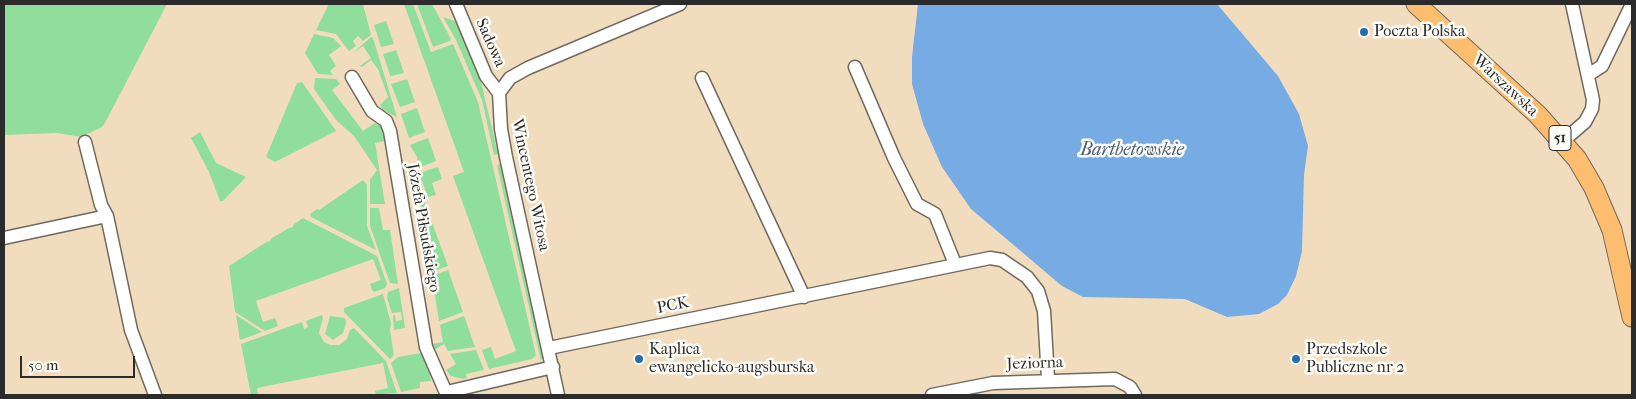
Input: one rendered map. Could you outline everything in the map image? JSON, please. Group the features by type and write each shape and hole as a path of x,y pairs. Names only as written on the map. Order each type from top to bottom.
{"main road":[{"name":"Warszawska","path":"1416,4 1528,106 1563,142 1594,188 1612,230 1632,317"}],"street":[{"name":"Sadowa","path":"456,4 486,76 499,92"},
{"path":"499,92 510,78 528,68 680,4"},
{"path":"1563,142 1585,122 1592,109 1593,100 1572,4"},
{"path":"1588,74 1602,66 1632,4"},
{"path":"855,67 894,158 917,204 935,214 955,264"},
{"name":"Józefa Piłsudskiego","path":"352,77 372,111 386,121 390,131 426,347 447,394 553,367"},
{"path":"702,78 804,297"},
{"name":"Wincentego Witosa","path":"499,92 501,129 506,157 558,395"},
{"path":"85,142 101,205 107,216 131,330 155,395"},
{"path":"4,238 107,216"},
{"name":"PCK","path":"549,348 990,258 1002,260 1027,277 1038,291 1044,311 1048,379"},
{"name":"Jeziorna","path":"932,395 993,382 1048,379 1116,379 1130,387 1135,395"}],"green space":[{"path":"4,4 167,4 106,121 102,127 81,137 57,133 4,135"},
{"path":"329,4 363,4 371,35 363,41 358,36 353,41 356,46 349,51 336,34 316,30"},
{"path":"404,4 413,4 431,52 453,44 478,102 536,355 532,359 489,369 484,356 482,350 491,347 495,359 516,351 453,176 464,172"},
{"path":"417,4 432,4 451,39 450,41 433,47"},
{"path":"443,17 457,22 480,77 498,154 494,155 482,100 456,40"},
{"path":"386,21 394,44 381,47 374,25"},
{"path":"314,34 333,38 341,46 329,55 336,66 330,71 333,75 318,74 305,53"},
{"path":"371,37 373,38 397,117 383,110 380,105 388,97 378,69 371,60 362,67 360,66 371,58 363,46 352,54"},
{"path":"396,50 404,73 391,76 391,78 383,54"},
{"path":"315,78 336,79 340,84 332,90 363,131 375,123 383,128 386,141 375,143 385,204 370,204 370,180 377,170 354,136 336,120 314,89"},
{"path":"407,79 415,102 400,107 391,84"},
{"path":"302,82 336,131 275,162 266,157 297,83"},
{"path":"417,108 425,132 409,138 401,114"},
{"path":"200,132 216,163 246,177 223,201 220,201 209,172 191,138"},
{"path":"428,138 436,161 418,168 417,157 410,145"},
{"path":"500,164 543,357 541,361 497,165"},
{"path":"438,167 442,179 432,183 436,195 428,197 419,173"},
{"path":"363,180 367,185 367,226 376,250 311,217 310,214"},
{"path":"417,182 448,266 431,272 430,263"},
{"path":"370,208 379,208 383,230 390,230 398,284 390,283 370,226"},
{"path":"303,218 377,256 387,284 385,288 374,292 372,290 370,284 381,280 373,259 256,301 263,322 275,318 278,326 265,331 235,312 229,266 269,242 272,238 293,227"},
{"path":"448,270 463,312 439,321 432,276"},
{"path":"399,288 405,328 394,330 393,316 395,315 396,321 402,320 401,312 392,313 387,298 388,292"},
{"path":"383,294 391,323 390,330 394,355 390,359 344,312 344,308"},
{"path":"236,315 262,332 240,340"},
{"path":"322,315 319,333 324,342 330,345 339,345 347,339 350,330 354,328 386,361 397,393 376,395 375,391 388,388 383,363 257,388 258,395 251,395 241,344 302,322 304,329 308,327 306,321"},
{"path":"330,316 345,318 346,323 343,333 333,340 325,334"},
{"path":"464,316 475,347 448,351 444,344 434,350 431,344 443,342 440,325"},
{"path":"476,350 484,370 466,374 467,378 463,379 451,376 446,370 456,364 450,354"},
{"path":"421,353 429,364 431,381 420,382 420,388 401,392 391,363 398,357"}],"water":[{"name":"Bartbetowskie","path":"918,4 1217,4 1278,76 1299,114 1308,146 1304,175 1302,251 1296,276 1287,295 1278,304 1259,314 1227,317 1185,299 1083,297 1062,286 971,209 942,167 923,124 912,84 912,57"}],"place":[{"name":"Poczta Polska","path":"1364,32"},
{"name":"Kaplica ewangelicko-augsburska","path":"639,359"},
{"name":"Przedszkole Publiczne nr 2","path":"1296,359"}]}
